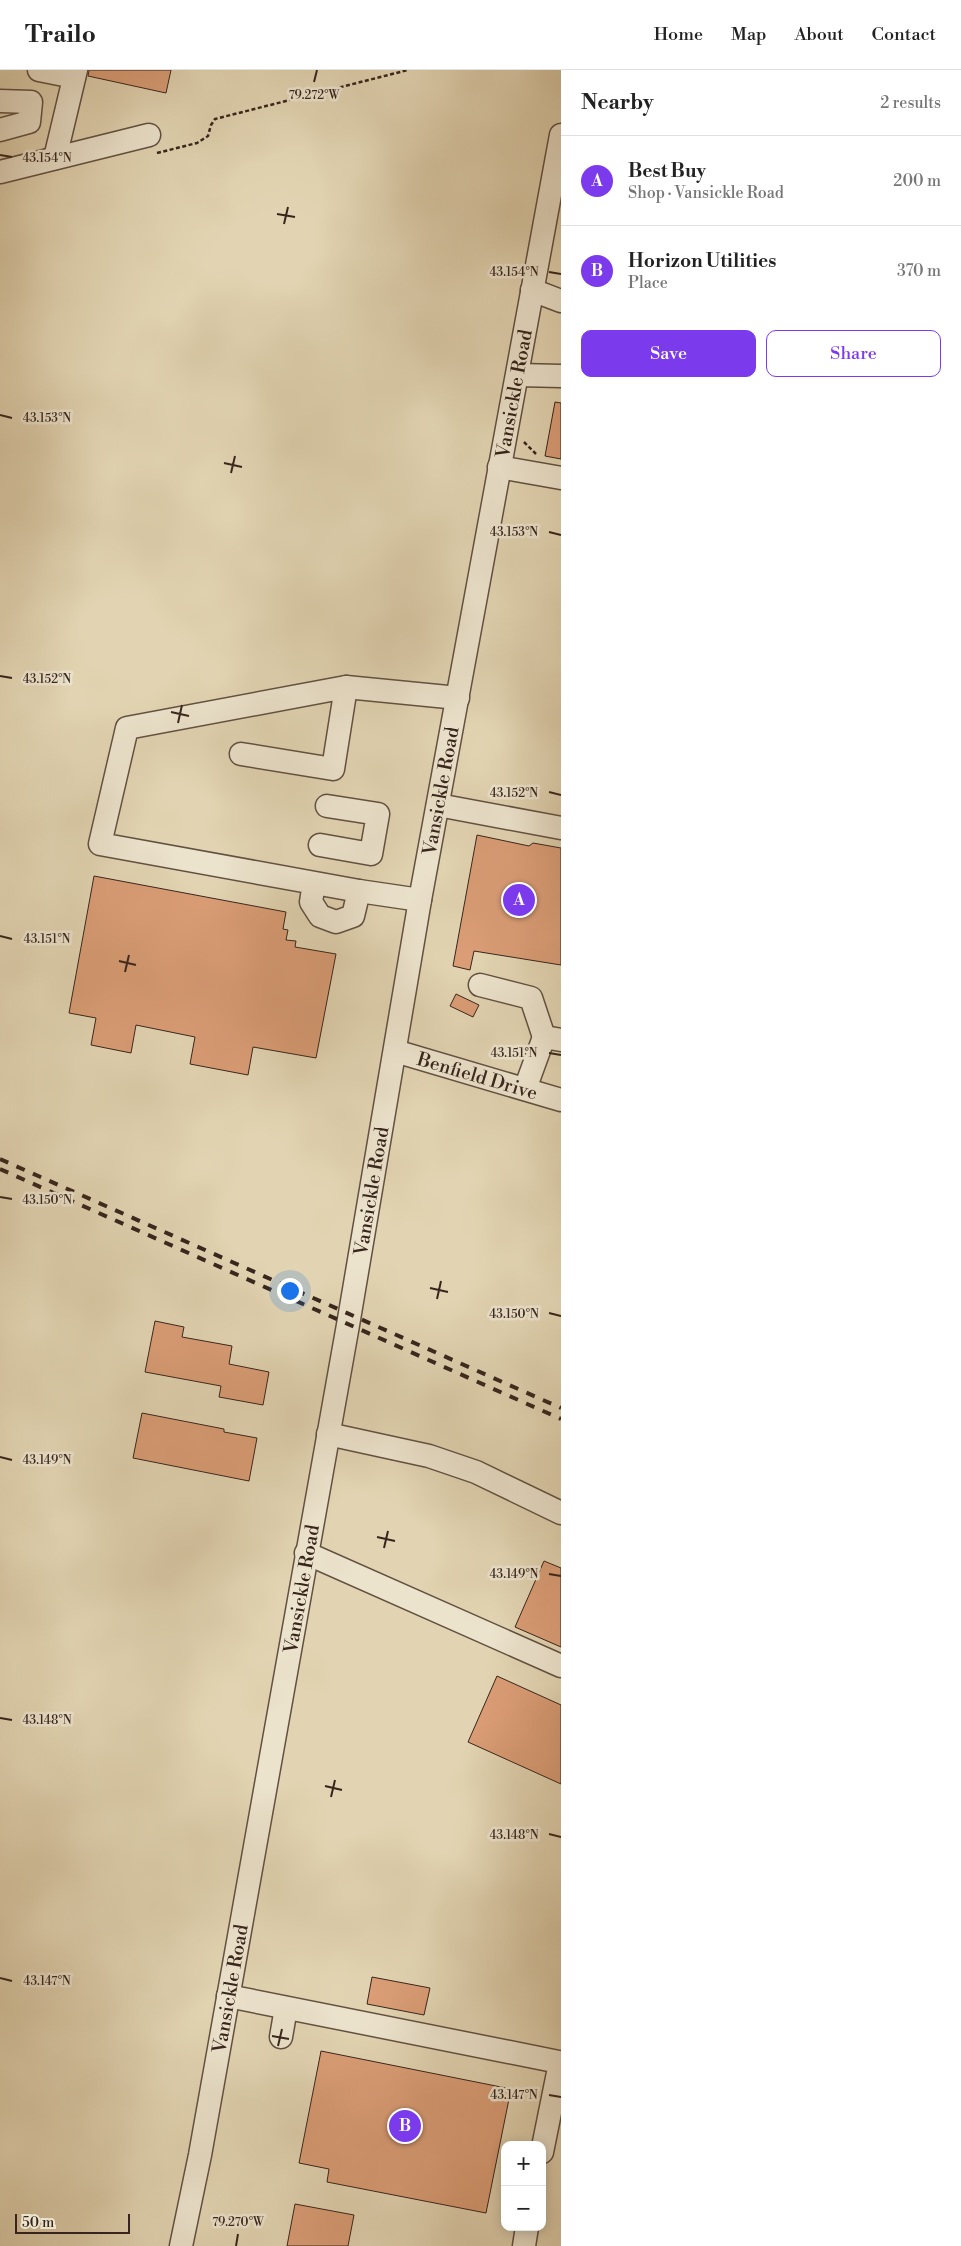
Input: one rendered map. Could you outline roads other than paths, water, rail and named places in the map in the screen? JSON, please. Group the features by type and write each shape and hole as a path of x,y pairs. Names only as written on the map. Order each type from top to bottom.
{"street":[{"path":"39,70 75,73 55,158"},
{"path":"0,101 31,102 29,122 0,130"},
{"name":"Vansickle Road","path":"181,2246 228,1996 328,1434 420,900 499,467 518,375 532,290 555,196 561,136"},
{"path":"0,172 55,158 149,145"},
{"path":"532,290 561,301"},
{"path":"518,375 561,376"},
{"path":"499,467 561,478"},
{"path":"241,754 333,769 346,687"},
{"path":"420,900 314,883 100,844 127,728 346,687 458,698"},
{"path":"438,805 561,828"},
{"path":"320,845 371,854 378,814 327,806"},
{"path":"314,883 311,902 320,916 336,922 353,916 360,891"},
{"path":"480,984 531,998 552,1038 525,1089"},
{"name":"Benfield Drive","path":"395,1051 561,1100"},
{"path":"328,1434 429,1456 476,1472 561,1513"},
{"path":"306,1553 561,1666"},
{"path":"228,1996 559,2062 560,2068 544,2141"},
{"path":"280,2037 286,2008"},
{"path":"524,2246 526,2231"}],"railway":[{"path":"0,1159 561,1408"},
{"path":"0,1169 561,1419"}],"place":[{"name":"Best Buy","path":"519,900"},
{"name":"Horizon Utilities","path":"405,2126"}]}
